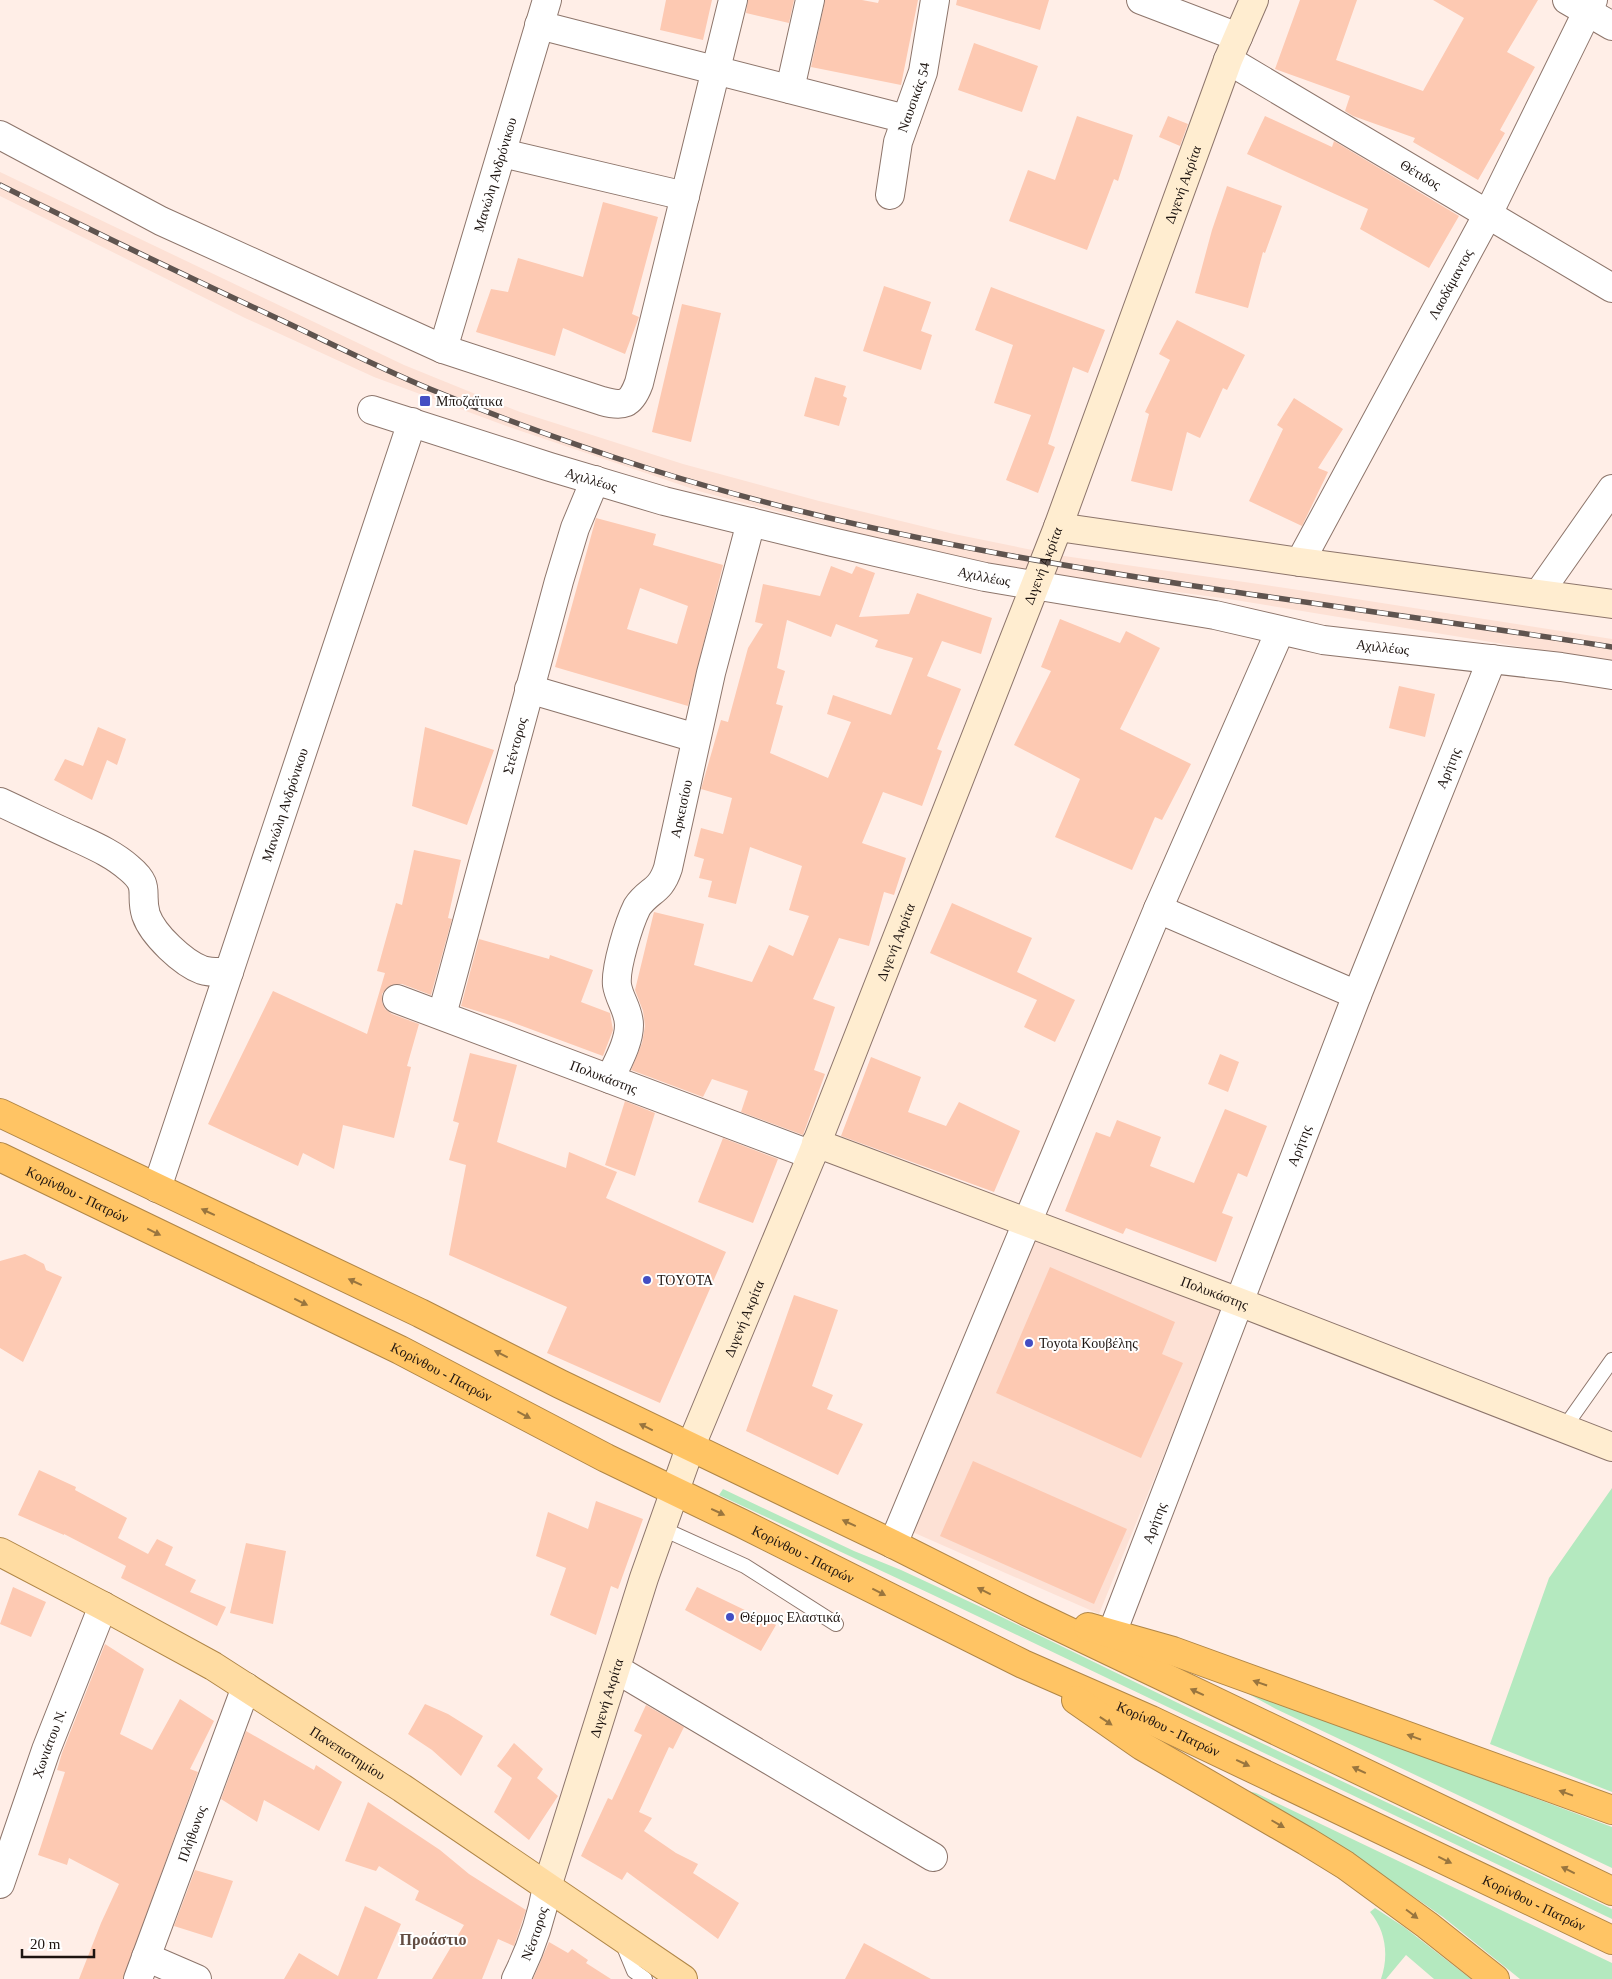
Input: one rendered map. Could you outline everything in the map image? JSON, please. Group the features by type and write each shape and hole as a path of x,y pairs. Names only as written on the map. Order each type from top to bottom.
{"highway":[{"path":"0,1113 420,1313 690,1448 893,1544 1028,1612 1612,1891"},
{"name":"Κορίνθου - Πατρών","path":"0,1157 400,1350 606,1458 741,1523 1023,1664 1151,1720 1604,1936"},
{"path":"1028,1612 1112,1633 1173,1651 1612,1810"},
{"path":"1023,1664 1142,1746 1332,1856 1427,1925 1495,1979"}],"main road":[{"name":"Πανεπιστημίου","path":"0,1552 213,1666 402,1788 683,1979"}],"street":[{"path":"0,135 170,225 442,349 616,405 626,403 634,395 639,383 733,0"},
{"path":"790,89 810,0"},
{"name":"Ναυσικάς 54","path":"890,194 898,142 923,72 935,0"},
{"name":"Θέτιδος","path":"1141,0 1233,48 1488,214 1612,288"},
{"name":"Διγενή Ακρίτα","path":"547,1887 661,1528 690,1448 814,1149 1058,528 1233,48 1254,0"},
{"path":"1582,4 1612,26"},
{"name":"Λαοδάμαντος","path":"1300,562 1488,214 1582,4"},
{"path":"543,12 716,70 906,119"},
{"name":"Μανώλη Ανδρόνικου","path":"442,349 543,12"},
{"path":"502,153 685,196"},
{"name":"Αχιλλέως","path":"372,410 664,501 940,567 1035,586 1207,614 1323,640 1612,675"},
{"name":"Μανώλη Ανδρόνικου","path":"157,1188 412,422"},
{"name":"Στέντορος","path":"442,1016 529,689 572,536 595,480"},
{"path":"1539,593 1612,489"},
{"name":"Αρκεισίου","path":"610,1079 627,1038 629,1026 627,1010 617,986 618,969 637,907 642,900 660,886 668,868 719,642 751,522"},
{"path":"1058,528 1612,604"},
{"path":"893,1544 1158,909 1280,631"},
{"name":"Αρήτης","path":"1112,1633 1357,995 1492,659"},
{"path":"529,689 696,738"},
{"path":"0,802 101,849 120,860 143,883 146,915 159,937 196,968 210,972 229,972"},
{"path":"1158,909 1357,995"},
{"name":"Πολυκάστης","path":"397,999 610,1079 1027,1224 1239,1302 1612,1447"},
{"name":"Χωνιάτου Ν.","path":"0,1884 46,1750 104,1606"},
{"path":"616,1669 933,1857"},
{"name":"Πλήθωνος","path":"142,1968 246,1687"},
{"name":"Νέστορος","path":"516,1979 528,1955 539,1924 547,1887"},
{"path":"142,1968 197,1979"}],"lane":[{"path":"1564,1428 1612,1360"},
{"path":"661,1528 744,1566 836,1624"},
{"path":"620,1937 634,1971 645,1979"}],"shaded area":[{"path":"0,172 404,365 520,412 683,464 819,501 954,534 1057,555 1292,589 1612,639 1612,662 1229,599 1050,575 849,534 825,524 702,492 509,427 374,377 245,318 0,196"},
{"path":"1032,1234 1224,1307 1099,1614 908,1530"}],"green space":[{"path":"1612,1488 1612,1792 1490,1744 1549,1578"},
{"path":"723,1489 854,1551 901,1570 983,1608 1219,1723 1612,1909 1612,1919 719,1495"},
{"path":"1246,1690 1612,1827 1612,1868 1276,1709 1245,1692"},
{"path":"1248,1791 1256,1793 1612,1963 1612,1979 1520,1979 1443,1917 1407,1892 1345,1850"},
{"path":"1375,1908 1404,1927 1471,1979 1434,1979 1406,1955 1386,1979 1381,1979 1385,1953 1383,1935 1370,1912"}],"building":[{"path":"666,0 712,0 703,40 660,30"},
{"path":"748,0 794,0 789,23 746,13"},
{"path":"825,0 862,0 878,3 879,0 918,0 901,85 811,67"},
{"path":"957,0 1049,0 1040,30 956,5"},
{"path":"1300,0 1357,0 1336,60 1423,91 1464,18 1433,0 1538,0 1507,52 1535,67 1500,130 1505,133 1478,180 1413,142 1415,138 1353,116 1345,111 1350,96 1275,69"},
{"path":"974,43 1038,66 1022,112 958,90"},
{"path":"1077,116 1133,135 1118,181 1114,179 1087,250 1009,221 1028,170 1055,180"},
{"path":"1168,116 1188,124 1180,146 1159,137"},
{"path":"1265,116 1332,147 1334,141 1459,216 1429,268 1360,229 1368,209 1247,154"},
{"path":"1227,186 1282,206 1265,253 1263,252 1248,308 1195,293 1212,230"},
{"path":"603,202 658,217 632,314 639,317 625,354 563,328 555,356 476,332 491,289 508,292 518,258 583,277"},
{"path":"884,286 931,302 921,331 932,335 921,370 863,351"},
{"path":"991,287 1105,330 1088,373 1073,367 1048,444 1055,447 1038,493 1006,480 1031,415 994,403 1013,345 975,330"},
{"path":"682,304 721,313 691,442 652,432"},
{"path":"1177,320 1245,355 1227,390 1223,388 1200,438 1187,432 1172,491 1131,481 1149,414 1145,412 1170,360 1159,354"},
{"path":"815,377 846,386 843,396 847,398 839,426 804,416"},
{"path":"1294,398 1343,429 1318,468 1328,472 1302,526 1249,501 1283,429 1277,425"},
{"path":"596,518 656,534 653,545 723,565 688,706 555,667","holes":["640,588 688,606 677,644 627,629"]},
{"path":"831,566 852,574 856,566 875,573 859,617 909,614 917,593 992,618 981,654 942,641 927,676 961,689 937,749 942,751 922,806 883,792 862,843 906,858 894,895 884,892 869,946 839,938 813,999 835,1007 814,1070 825,1074 803,1135 741,1112 748,1091 712,1079 703,1097 631,1070 642,1043 645,1026 643,1011 635,990 654,912 704,924 694,965 752,982 769,945 793,956 809,916 789,910 802,866 750,847 736,904 708,897 712,881 699,878 704,859 694,856 701,828 723,834 732,798 701,789 721,720 728,722 748,648 763,624 755,622 763,584 820,596","holes":["787,620 831,637 836,624 878,640 875,647 913,658 891,715 833,695 827,714 851,722 828,778 770,753 783,706 776,704 785,671 777,668"]},
{"path":"1060,619 1120,643 1126,631 1160,648 1120,729 1191,764 1162,820 1155,817 1132,870 1055,837 1080,779 1014,745 1051,671 1041,667"},
{"path":"1399,686 1435,694 1425,737 1389,728"},
{"path":"98,727 126,739 117,765 107,760 92,800 54,780 65,759 83,766"},
{"path":"425,727 494,750 467,825 412,806"},
{"path":"414,850 461,860 448,918 452,919 431,995 402,984 388,987 382,994 382,1002 385,1009 392,1014 419,1024 407,1066 411,1067 394,1138 343,1125 334,1169 303,1153 298,1166 208,1124 273,991 367,1034 385,973 377,971 396,903 402,905"},
{"path":"952,903 1032,938 1017,972 1075,1000 1055,1042 1024,1027 1037,1000 930,953"},
{"path":"479,939 549,959 550,955 593,970 581,1002 610,1013 613,1030 603,1056 506,1020 461,1006"},
{"path":"470,1053 517,1065 497,1142 566,1168 569,1152 617,1172 606,1198 726,1252 660,1403 547,1353 567,1307 449,1255 466,1165 449,1160 459,1123 453,1121"},
{"path":"1220,1054 1239,1062 1228,1092 1208,1084"},
{"path":"871,1057 921,1077 908,1112 946,1126 959,1102 1020,1131 994,1192 841,1136"},
{"path":"625,1101 655,1113 635,1176 605,1165"},
{"path":"1225,1109 1267,1126 1247,1177 1238,1173 1222,1213 1233,1217 1216,1262 1126,1228 1123,1234 1065,1211 1096,1132 1110,1137 1117,1120 1161,1137 1150,1166 1194,1183"},
{"path":"723,1138 778,1159 753,1223 698,1202"},
{"path":"25,1254 44,1264 46,1270 62,1277 23,1362 0,1348 0,1261"},
{"path":"1050,1267 1175,1322 1162,1354 1183,1363 1141,1458 996,1393"},
{"path":"794,1295 838,1310 812,1386 833,1395 827,1409 863,1424 838,1475 746,1431"},
{"path":"973,1461 1127,1529 1094,1604 940,1536"},
{"path":"39,1470 76,1487 75,1490 127,1518 118,1538 148,1554 157,1539 173,1547 165,1565 196,1580 190,1592 226,1607 217,1626 121,1578 126,1566 64,1534 18,1515"},
{"path":"596,1501 643,1519 618,1589 611,1586 596,1635 550,1615 566,1568 536,1556 548,1512 588,1529"},
{"path":"246,1543 286,1551 273,1624 230,1613"},
{"path":"13,1587 46,1602 31,1637 0,1624"},
{"name":"Θέρμος Ελαστικά","path":"697,1587 776,1625 761,1651 685,1610"},
{"path":"105,1644 144,1669 120,1734 152,1750 180,1699 214,1721 190,1769 198,1772 123,1979 79,1979 119,1884 69,1858 67,1865 38,1855 65,1772 57,1770 62,1753"},
{"path":"425,1704 448,1714 483,1736 461,1776 432,1750 408,1734"},
{"path":"646,1705 684,1727 673,1749 669,1747 639,1812 652,1818 644,1831 676,1853 698,1864 693,1873 739,1903 718,1939 627,1872 622,1880 581,1856 608,1798 612,1800 642,1735 634,1731"},
{"path":"246,1731 314,1770 316,1765 342,1782 319,1831 264,1800 257,1822 221,1799"},
{"path":"514,1743 543,1769 537,1778 558,1796 529,1840 494,1812 512,1778 497,1766"},
{"path":"368,1802 440,1850 469,1874 526,1910 514,1946 498,1939 482,1979 432,1979 464,1925 415,1900 419,1891 379,1866 376,1871 345,1861"},
{"path":"195,1870 233,1881 212,1938 174,1926"},
{"path":"365,1906 401,1924 377,1979 284,1979 299,1953 338,1976"},
{"path":"549,1942 568,1953 572,1949 588,1960 586,1963 611,1979 533,1979"},
{"path":"864,1943 931,1979 845,1979"}],"railway":[{"path":"0,185 176,271 411,381 568,442 653,470 770,503 888,531 1008,555 1129,576 1612,647"}],"place":[{"name":"Μποζαϊτικα","path":"425,401"},
{"name":"TOYOTA","path":"647,1280"},
{"name":"Toyota Κουβέλης","path":"1029,1343"},
{"name":"Θέρμος Ελαστικά","path":"730,1617"}],"district":[{"name":"Προάστιο","path":"433,1939"}]}
